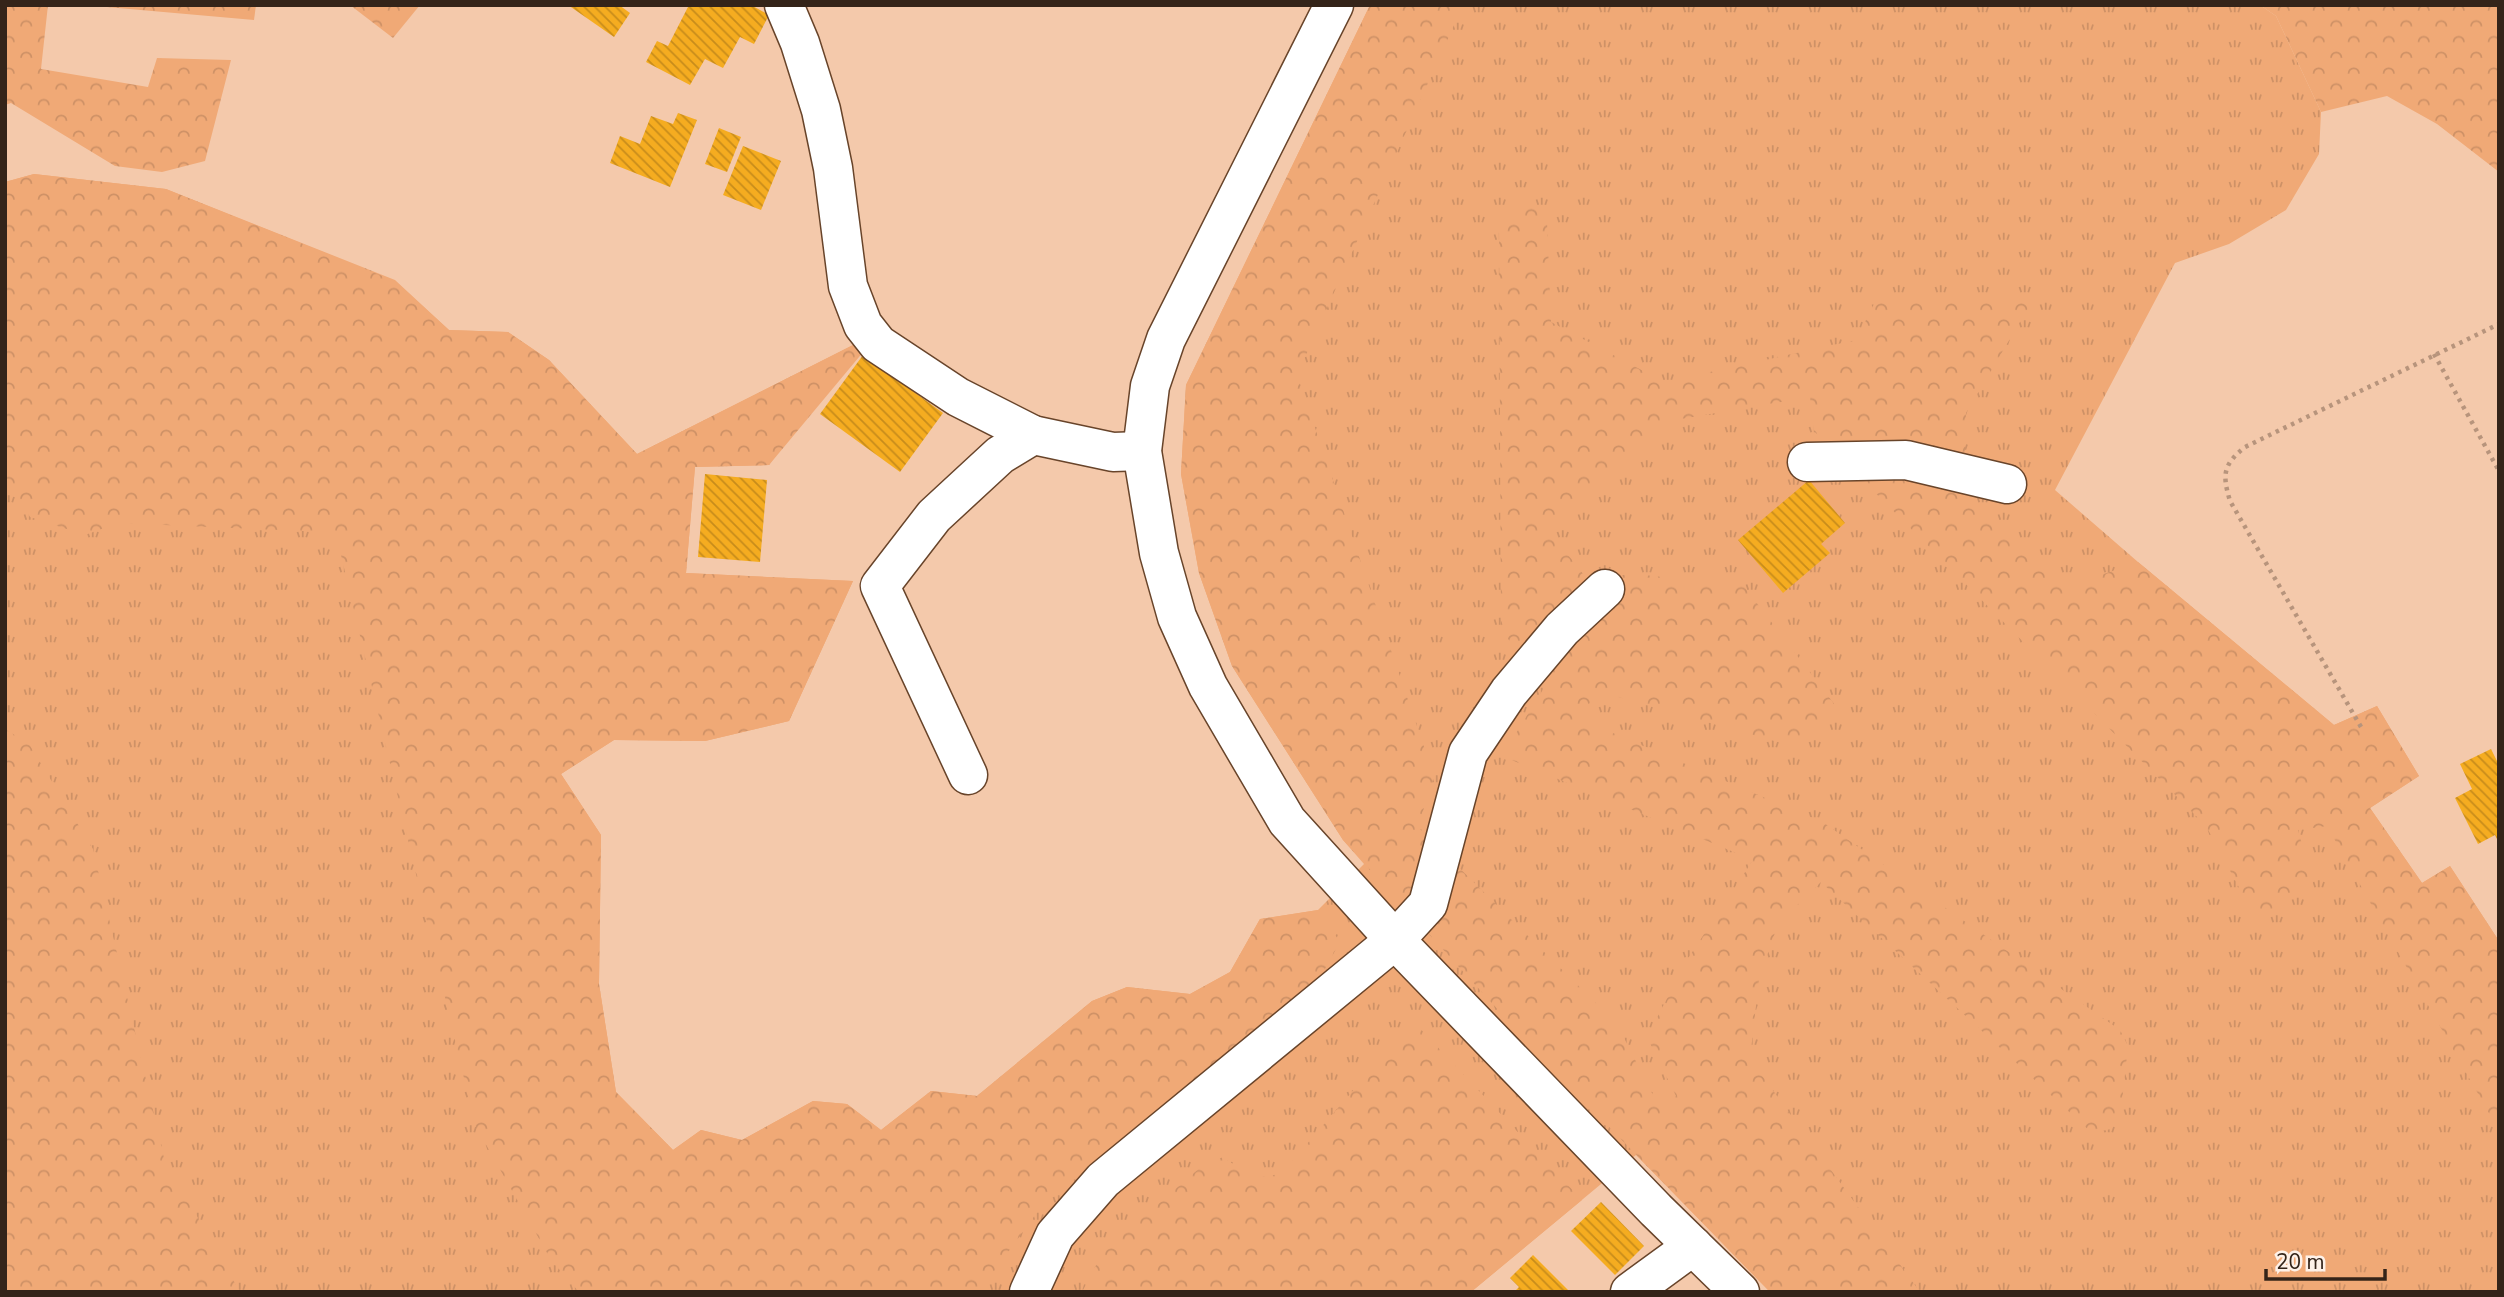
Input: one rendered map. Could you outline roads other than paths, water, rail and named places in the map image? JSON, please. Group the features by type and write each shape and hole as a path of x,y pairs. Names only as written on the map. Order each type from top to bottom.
{"street":[{"path":"784,5 800,43 821,110 848,286 863,325 878,344 958,397 1033,435 1113,452 1142,451"},
{"path":"1334,5 1166,339 1150,386 1142,451 1159,553 1177,617 1208,686 1287,821 1395,940 1740,1292"},
{"path":"968,775 880,586 934,516 1000,455 1033,435"},
{"path":"1807,462 1906,460 2007,484"},
{"path":"1029,1292 1055,1235 1103,1180 1395,940 1428,904 1468,752 1518,682 1562,629 1605,589"},
{"path":"1630,1292 1693,1246"}]}
